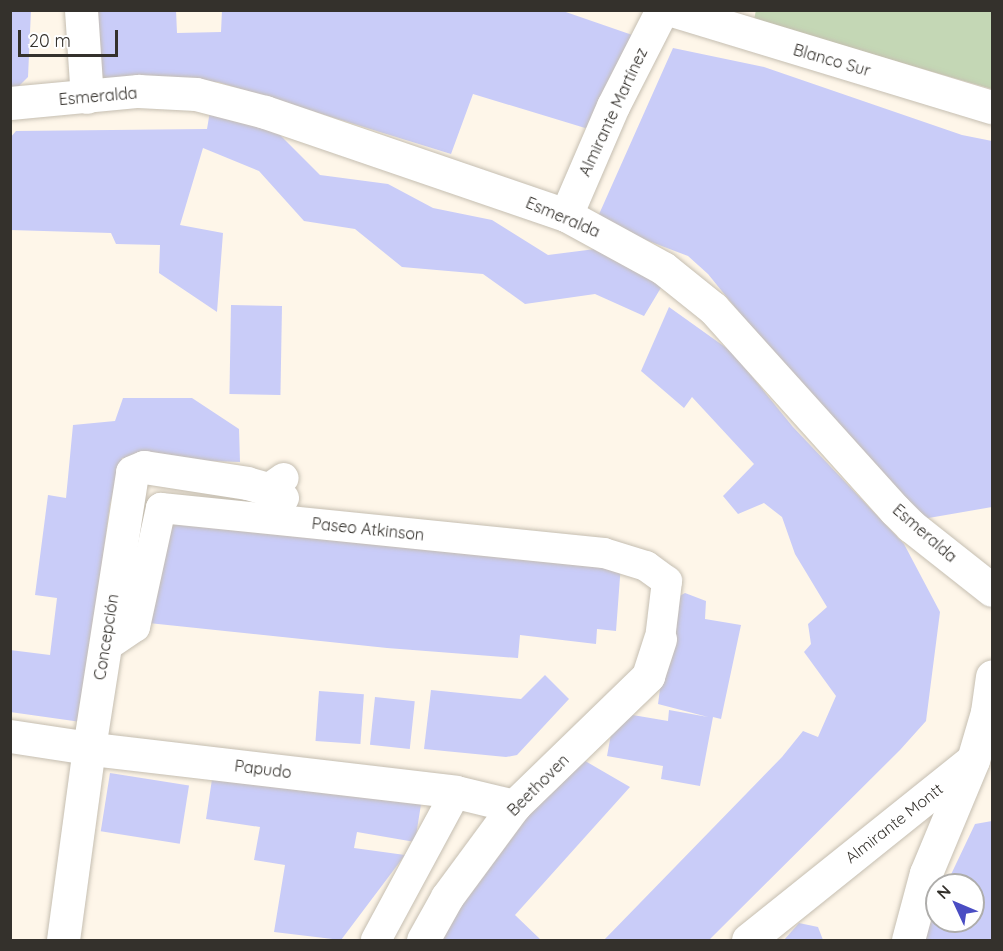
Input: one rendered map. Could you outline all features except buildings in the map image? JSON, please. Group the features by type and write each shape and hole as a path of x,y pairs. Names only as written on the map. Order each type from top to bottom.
{"street":[{"path":"81,10 87,97"},
{"name":"Almirante Martínez","path":"566,215 613,106 662,10"},
{"name":"Blanco Sur","path":"672,10 993,107"},
{"name":"Esmeralda","path":"10,103 138,91 196,94 231,101 566,215 663,268 714,308 903,518 993,590"},
{"name":"Concepción","path":"63,940 89,748 132,472 144,467 279,488"},
{"name":"Paseo Atkinson","path":"105,647 135,627 161,508 604,553 646,566 667,581 660,639"},
{"name":"Beethoven","path":"423,940 447,897 514,806 648,676 660,639"},
{"path":"908,940 926,873 973,760 987,712 993,676"},
{"name":"Papudo","path":"10,736 89,748 456,792 514,806"},
{"name":"Almirante Montt","path":"748,940 973,760"},
{"path":"376,940 456,792"}],"green space":[{"path":"756,10 992,11 992,89 754,20"}]}
